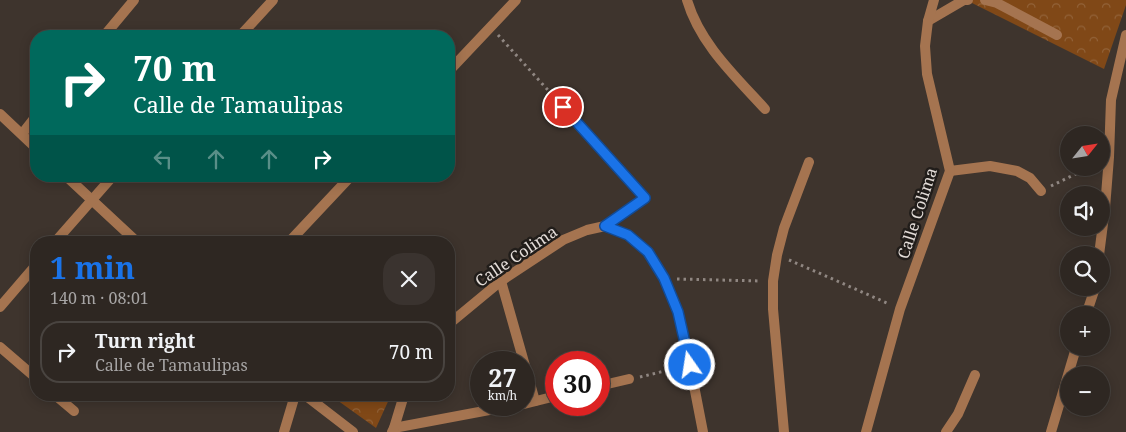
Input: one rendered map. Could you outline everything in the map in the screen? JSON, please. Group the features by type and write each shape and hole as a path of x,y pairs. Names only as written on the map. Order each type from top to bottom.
{"street":[{"path":"109,30 134,0"},
{"path":"246,30 273,0"},
{"path":"455,64 516,0"},
{"path":"687,0 703,35 721,61 765,109"},
{"name":"Calle Colima","path":"866,432 900,309 950,171 927,74 925,46 928,21 934,0"},
{"path":"928,21 964,0 968,0"},
{"path":"985,0 997,3 1057,35"},
{"path":"1100,246 1109,157 1111,100 1126,35"},
{"name":"Calle Colima","path":"455,319 501,281 564,240 587,230 605,226 645,198 563,107"},
{"path":"0,114 30,142"},
{"path":"22,134 30,124"},
{"path":"784,432 773,309 773,281 784,228 809,162"},
{"path":"950,171 990,166 1017,170 1030,178 1041,190"},
{"path":"72,182 130,236"},
{"path":"60,236 108,182"},
{"path":"295,236 345,182"},
{"path":"605,226 628,235 648,252 664,278 678,312 704,432"},
{"path":"0,307 30,271"},
{"path":"501,281 521,351"},
{"path":"0,347 30,373"},
{"path":"1051,432 1074,356"},
{"path":"946,432 958,414 976,375"},
{"path":"610,383 629,379"},
{"path":"535,401 545,399"},
{"path":"62,401 74,411"},
{"path":"284,432 293,401"},
{"path":"314,401 353,432"},
{"path":"402,401 393,430 470,414"}],"path":[{"path":"490,26 563,107"},
{"path":"1041,190 1071,176"},
{"path":"777,255 900,309"},
{"path":"664,278 773,281"},
{"path":"629,379 690,365"}],"green space":[{"path":"966,0 1126,0 1126,5 1104,69"},
{"path":"338,401 388,401 376,428"}],"route":[{"path":"563,107 645,198 605,226 628,235 648,252 664,278 678,312 690,365"}]}
